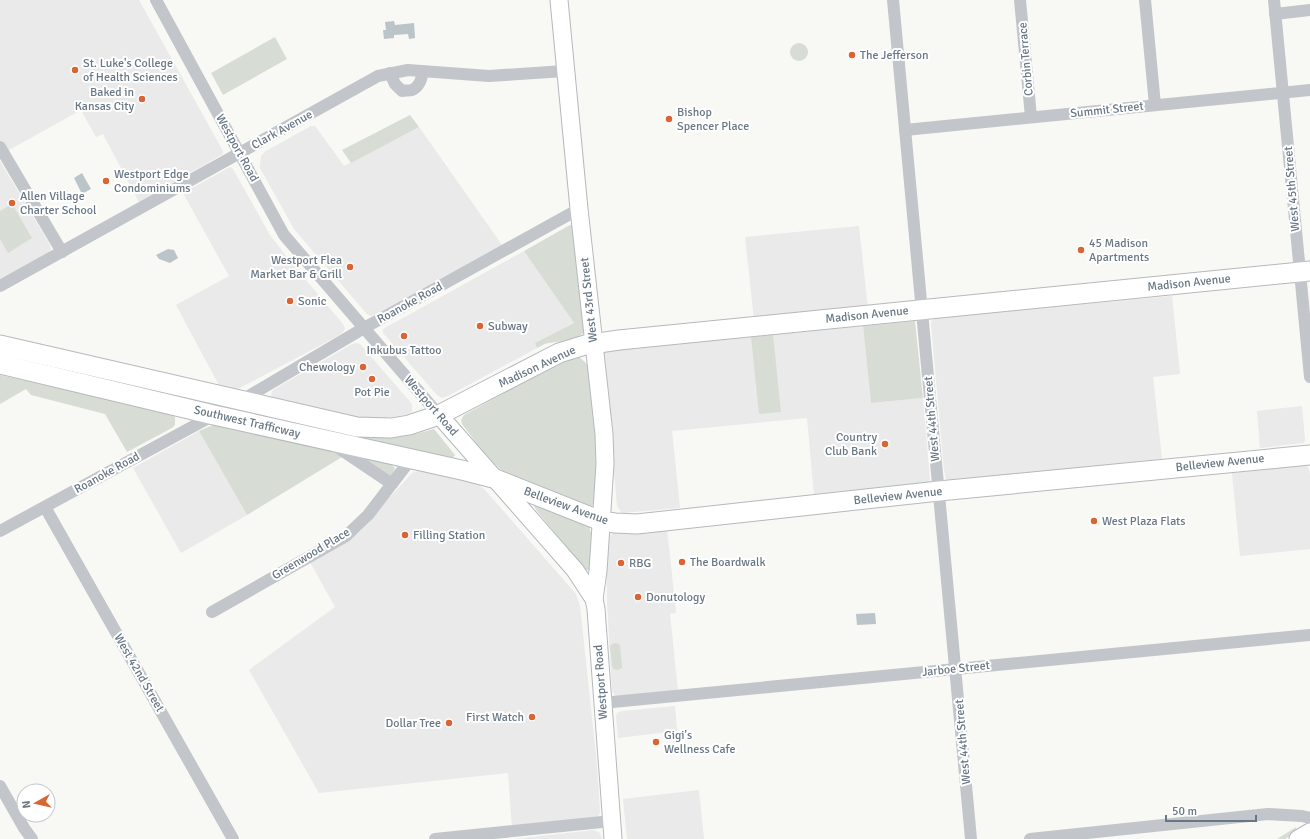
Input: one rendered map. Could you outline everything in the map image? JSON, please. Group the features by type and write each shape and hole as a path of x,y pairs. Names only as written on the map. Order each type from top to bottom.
{"main road":[{"name":"Madison Avenue","path":"439,415 560,353 594,343 922,309 1305,272"},
{"name":"Southwest Trafficway","path":"0,345 357,427 391,428 409,425 439,415"},
{"name":"Southwest Trafficway","path":"0,364 214,415 493,478"},
{"name":"Belleview Avenue","path":"493,478 601,521 615,524 637,524 939,491 1310,455"}],"street":[{"name":"West 43rd Street","path":"559,0 579,209 604,434 605,464 598,571 594,599"},
{"name":"West 44th Street","path":"893,0 972,839"},
{"name":"Corbin Terrace","path":"1020,0 1031,117"},
{"path":"1145,0 1155,105"},
{"name":"West 45th Street","path":"1274,0 1282,92 1305,272 1310,378"},
{"name":"Westport Road","path":"159,1 284,235 493,478 575,570 594,599 596,609 613,839"},
{"path":"1275,14 1310,10"},
{"name":"Clark Avenue","path":"0,286 378,76 408,70 489,76 565,71"},
{"path":"390,73 395,84 402,90 412,90 418,85 422,78 423,71"},
{"name":"Summit Street","path":"905,130 1310,90"},
{"path":"0,147 62,252"},
{"name":"Roanoke Road","path":"242,400 364,328 579,209"},
{"name":"Roanoke Road","path":"0,531 214,415"},
{"path":"326,440 392,484"},
{"name":"Greenwood Place","path":"212,612 346,536 368,516 411,459"},
{"name":"West 42nd Street","path":"45,506 233,839"},
{"name":"Jarboe Street","path":"602,703 1310,635"},
{"path":"0,786 32,839"},
{"path":"1030,839 1268,814 1302,816 1310,818"},
{"path":"435,839 612,821"},
{"path":"1298,839 1310,832"}],"shaded area":[{"path":"0,0 139,0 223,151 223,154 139,202 103,134 96,137 81,110 0,155"},
{"path":"394,21 395,25 414,23 415,38 409,39 408,34 394,35 394,38 384,39 383,30 386,30 385,22"},
{"path":"275,37 287,59 223,95 211,73"},
{"path":"795,43 803,43 808,48 806,59 803,61 795,61 790,56 790,48"},
{"path":"410,115 419,127 351,163 342,150"},
{"path":"311,126 315,126 344,166 419,127 502,245 374,315 371,316 367,314 294,229 260,168 261,156 266,151"},
{"name":"Allen Village Charter School","path":"0,161 51,249 49,253 0,280"},
{"path":"230,167 233,169 270,235 343,324 345,329 338,336 234,391 221,389 176,305 229,276 183,193"},
{"path":"82,173 91,189 82,194 74,178"},
{"path":"12,204 32,238 8,253 0,239 0,211"},
{"path":"570,225 574,225 585,331 573,339 546,344 537,348 535,343 574,323 524,251"},
{"path":"859,226 868,309 754,320 745,237"},
{"path":"168,249 174,250 178,258 170,263 159,259 156,255"},
{"path":"524,251 574,323 535,343 537,348 442,398 437,395 383,333 383,329"},
{"path":"1172,296 1180,374 1153,377 1162,459 950,481 946,479 931,324 932,320 936,318"},
{"path":"915,321 923,398 871,403 863,326"},
{"path":"863,326 871,403 923,398 930,481 926,483 814,494 807,418 672,431 680,508 622,513 617,506 603,351"},
{"path":"773,335 781,412 759,414 751,337"},
{"path":"352,344 360,344 412,404 412,412 381,419 357,419 272,398 271,394 273,390"},
{"path":"579,357 589,368 598,464 595,502 590,507 509,475 496,465 484,452 462,424 461,420 464,415 556,365"},
{"path":"0,375 169,413 175,417 175,425 127,452 105,414 31,395 26,389 0,404"},
{"path":"1302,406 1304,443 1260,448 1257,411"},
{"path":"218,424 332,451 342,457 247,515 199,431"},
{"path":"434,429 455,455 451,460 343,435 344,433 357,436 389,438 411,435"},
{"path":"199,431 247,515 181,553 133,468"},
{"path":"360,457 390,464 395,468 392,477"},
{"path":"1303,465 1308,467 1310,474 1310,549 1240,556 1232,473"},
{"path":"418,471 479,485 576,594 580,606 597,764 600,813 598,817 512,828 508,773 319,793 249,670 335,607 310,562 344,543 358,533 370,522 386,500 412,473"},
{"path":"536,504 589,527 591,533 589,570 586,570 537,511 534,506"},
{"path":"667,528 676,613 670,614 678,691 615,696 612,691 607,601 606,538 615,532"},
{"path":"875,613 876,624 857,625 856,614"},
{"path":"614,643 619,644 620,646 622,668 618,670 614,669 612,666 610,646"},
{"path":"675,706 677,731 618,738 617,713 622,711"},
{"path":"699,790 704,839 627,839 623,799"},
{"path":"1296,827 1295,833 1285,839 1277,839"},
{"path":"594,830 600,833 602,839 513,839"}],"place":[{"name":"The Jefferson","path":"852,55"},
{"name":"St. Luke's College of Health Sciences","path":"75,70"},
{"name":"Baked in Kansas City","path":"142,99"},
{"name":"Bishop Spencer Place","path":"669,119"},
{"name":"Westport Edge Condominiums","path":"106,181"},
{"name":"Allen Village Charter School","path":"12,203"},
{"name":"45 Madison Apartments","path":"1081,250"},
{"name":"Westport Flea Market Bar & Grill","path":"350,267"},
{"name":"Sonic","path":"290,301"},
{"name":"Subway","path":"480,326"},
{"name":"Inkubus Tattoo","path":"404,336"},
{"name":"Chewology","path":"363,367"},
{"name":"Pot Pie","path":"372,379"},
{"name":"Country Club Bank","path":"885,444"},
{"name":"West Plaza Flats","path":"1094,521"},
{"name":"Filling Station","path":"405,535"},
{"name":"The Boardwalk","path":"682,562"},
{"name":"RBG","path":"621,563"},
{"name":"Donutology","path":"638,597"},
{"name":"First Watch","path":"532,717"},
{"name":"Dollar Tree","path":"449,723"},
{"name":"Gigi's Wellness Cafe","path":"656,742"}]}
